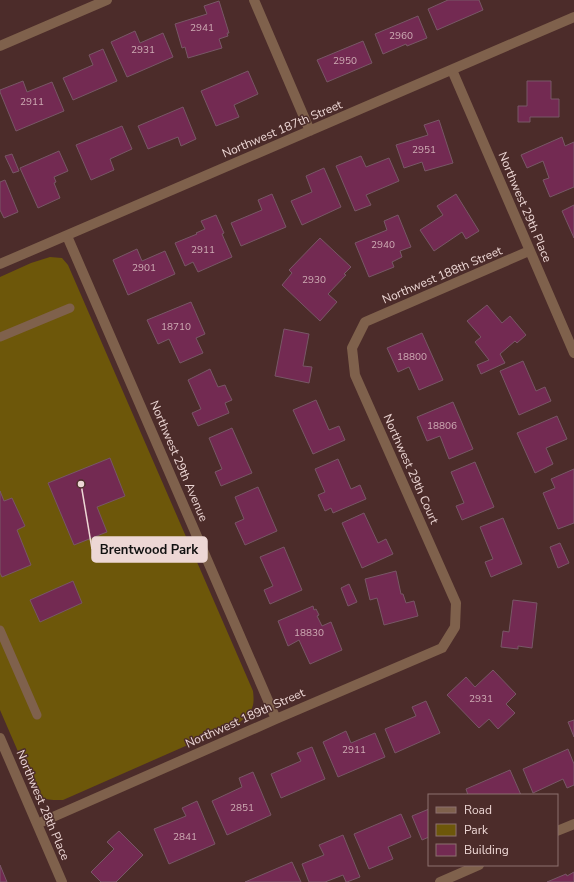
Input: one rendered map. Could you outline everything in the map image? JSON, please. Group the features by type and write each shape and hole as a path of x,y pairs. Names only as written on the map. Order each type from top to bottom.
{"street":[{"path":"0,46 107,0"},
{"path":"254,0 310,131"},
{"name":"Northwest 187th Street","path":"0,264 574,17"},
{"name":"Northwest 29th Place","path":"452,70 574,353"},
{"name":"Northwest 29th Avenue","path":"67,236 276,719"},
{"name":"Northwest 188th Street","path":"365,322 529,251"},
{"name":"Northwest 29th Court","path":"365,322 352,348 355,375 456,603 455,628"},
{"name":"Northwest 189th Street","path":"37,824 442,648 455,628"},
{"name":"Northwest 28th Place","path":"0,738 62,882"},
{"path":"558,831 574,824"},
{"path":"440,882 477,866"}],"lane":[{"path":"0,337 70,308"},
{"path":"0,630 37,715"}],"green space":[{"path":"50,257 62,258 68,265 253,691 254,697 252,709 240,722 63,800 46,799 36,793 0,710 0,277 31,263"}],"building":[{"path":"448,0 479,0 483,10 437,30 428,9"},
{"path":"219,1 229,33 227,33 228,36 219,39 222,48 188,58 185,47 182,48 175,24 207,14 204,6"},
{"path":"418,16 427,38 407,46 406,44 383,54 375,34"},
{"path":"135,31 140,43 163,33 173,57 127,77 111,42"},
{"path":"363,41 372,63 327,82 317,60"},
{"path":"103,49 117,81 73,100 63,78 93,65 89,55"},
{"path":"248,71 258,94 234,105 239,117 216,126 201,91"},
{"path":"23,81 27,92 52,82 64,111 16,131 0,90"},
{"path":"527,81 551,81 551,99 559,99 559,117 530,117 530,122 518,122 518,106 527,106"},
{"path":"183,107 196,139 181,146 178,137 148,149 138,126"},
{"path":"439,120 453,163 425,171 422,162 404,168 396,145 428,135 424,125"},
{"path":"122,126 132,149 110,159 114,170 91,180 76,145"},
{"path":"562,137 565,146 574,142 574,187 550,197 543,180 549,178 543,161 527,168 521,155"},
{"path":"59,151 68,171 54,177 56,182 54,183 60,198 38,208 20,168"},
{"path":"12,154 19,171 13,173 5,156"},
{"path":"361,156 366,167 389,158 399,181 366,195 371,205 355,211 336,166"},
{"path":"324,168 341,207 302,225 291,201 312,192 306,176"},
{"path":"5,180 18,212 4,218 0,210 0,182"},
{"path":"272,194 286,227 241,246 231,223 262,210 258,200"},
{"path":"456,194 479,231 466,239 462,232 434,251 420,230 443,215 437,206"},
{"path":"574,205 574,238 562,211"},
{"path":"216,215 232,257 198,272 193,262 185,266 175,243 205,229 201,221"},
{"path":"398,215 411,247 400,251 402,257 392,262 394,267 369,277 355,243 387,230 384,221"},
{"path":"320,238 351,267 344,274 346,275 328,294 337,302 320,321 282,285 292,273 289,270"},
{"path":"137,249 142,261 165,251 175,274 128,295 113,260"},
{"path":"191,302 205,334 196,338 203,353 180,363 169,339 158,344 147,320"},
{"path":"487,305 502,323 510,316 526,335 517,343 515,341 500,354 505,363 481,374 477,365 489,360 475,342 481,337 467,321"},
{"path":"284,329 309,334 303,366 312,367 309,383 275,376"},
{"path":"422,333 443,380 419,390 409,367 398,372 387,348"},
{"path":"523,361 536,391 545,387 551,401 519,415 500,371"},
{"path":"210,369 218,387 225,385 232,400 225,403 229,413 198,426 192,413 201,409 188,380"},
{"path":"316,400 329,430 339,426 345,440 313,454 293,410"},
{"path":"453,402 473,449 449,459 440,436 427,441 417,417"},
{"path":"557,416 567,439 546,448 553,464 535,473 517,433"},
{"path":"232,428 252,473 221,486 215,472 222,469 209,438"},
{"path":"110,458 125,496 97,507 107,532 74,545 48,483"},
{"path":"338,459 351,489 360,485 366,499 333,513 331,508 325,511 318,495 325,492 315,469"},
{"path":"475,462 494,507 462,520 456,506 464,503 451,472"},
{"path":"574,469 574,523 558,529 543,493 555,488 551,479"},
{"path":"258,487 277,531 245,545 235,523 244,519 235,497"},
{"path":"0,491 4,501 12,498 25,526 17,530 31,565 2,577 0,573"},
{"path":"364,513 378,543 386,539 393,554 362,568 342,523"},
{"path":"503,518 522,564 491,577 485,562 493,559 480,527"},
{"path":"560,543 569,563 558,568 550,547"},
{"path":"284,547 302,590 270,604 264,590 273,586 260,557"},
{"path":"396,571 401,594 403,594 406,603 414,601 418,616 384,625 377,598 370,600 365,579"},
{"path":"73,581 82,603 40,622 30,600"},
{"path":"349,584 357,602 348,606 341,588"},
{"path":"513,600 537,603 532,648 518,646 518,649 501,647 503,631 509,632"},
{"path":"313,606 314,610 316,609 319,615 317,616 322,626 331,622 342,650 310,664 299,640 288,646 278,621"},
{"path":"493,670 516,694 506,704 515,713 498,729 489,719 479,728 447,695 466,677 475,687"},
{"path":"426,701 440,733 395,753 385,729 416,716 412,707"},
{"path":"574,720 574,737 568,722"},
{"path":"346,731 351,743 375,733 385,757 338,777 323,742"},
{"path":"312,747 325,779 281,798 271,774 301,761 297,753"},
{"path":"568,749 574,764 574,785 567,788 563,779 533,793 523,769"},
{"path":"510,770 521,794 468,794 466,789"},
{"path":"253,772 271,815 227,835 212,801 242,787 239,778"},
{"path":"197,801 215,844 169,864 154,829 186,816 182,808"},
{"path":"428,809 428,837 422,840 412,816"},
{"path":"401,814 411,837 388,847 393,859 369,869 354,834"},
{"path":"119,831 143,855 116,882 101,882 91,872 114,849 107,842"},
{"path":"343,835 360,877 347,882 343,875 325,882 309,882 302,864 324,855 319,845"},
{"path":"292,862 301,882 245,882"},
{"path":"0,865 7,882 0,882"},
{"path":"574,872 574,882 547,882 566,874 567,876"}],"place":[{"name":"Brentwood Park","path":"81,484"}]}
